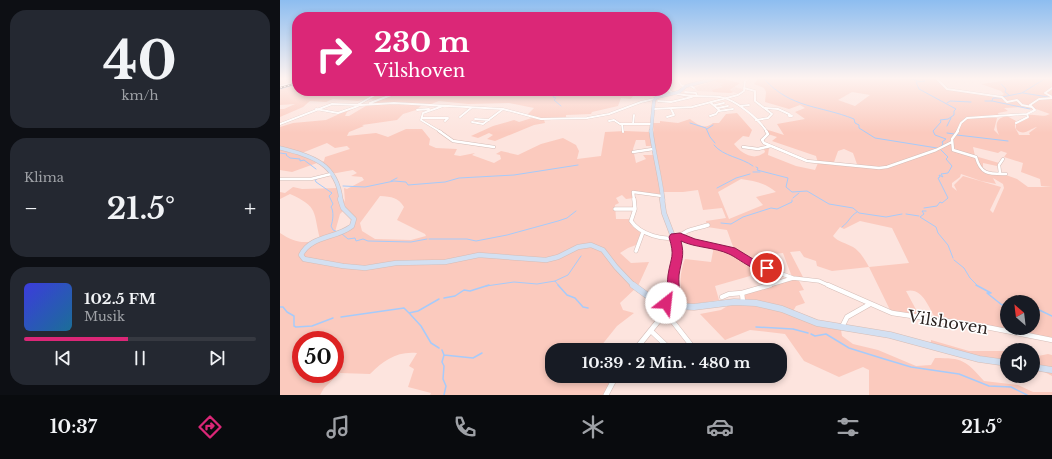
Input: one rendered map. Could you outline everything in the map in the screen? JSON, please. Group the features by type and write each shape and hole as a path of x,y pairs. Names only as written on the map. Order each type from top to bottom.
{"main road":[{"path":"662,96 654,99 651,124 653,149 660,174 665,218 677,236 678,248 678,256 673,276 674,295 672,300 668,301 667,306"},
{"path":"280,148 310,158 323,166 338,183 343,207 354,217 354,222 351,226 341,232 316,240 307,245 301,255 304,259 332,265 360,268 396,263 437,263 484,254 546,260 558,257 578,247 591,245 603,250 616,267 638,290 667,306 674,308 676,306 704,307 743,302 768,305 816,323 890,335 979,359 1000,362"},
{"path":"672,300 675,302 676,306"},
{"path":"1040,368 1052,370"}],"street":[{"path":"316,109 338,113 359,105 373,96"},
{"path":"368,104 388,96"},
{"path":"658,101 671,102 687,96"},
{"path":"708,96 726,98 740,106 756,120 767,133 762,140 763,142 813,162 879,168 887,167 936,150 952,142"},
{"path":"653,109 692,107 732,96"},
{"path":"755,96 754,100 771,112 772,116 756,120"},
{"path":"998,96 1002,97 1007,102 1018,100 1022,105 1033,108"},
{"path":"1006,174 991,174 984,172 979,167 977,158 954,151 951,147 953,137 958,133 958,128 965,119 1027,114 1035,110 1030,105 1039,99 1052,97"},
{"path":"280,124 330,104 359,105 392,103 445,105 516,111 541,119 587,118 599,116 646,100 654,99"},
{"path":"710,103 715,105 724,103"},
{"path":"445,105 422,114 422,122 440,131 453,141 494,147"},
{"path":"715,105 718,110"},
{"path":"740,106 749,105"},
{"path":"710,116 718,110 728,106"},
{"path":"460,117 471,108"},
{"path":"765,108 780,110 790,115"},
{"path":"417,110 433,109"},
{"path":"667,117 674,115 671,109"},
{"path":"718,110 733,109"},
{"path":"472,122 483,124 503,110"},
{"path":"1016,123 1028,117 1027,114"},
{"path":"633,124 634,115"},
{"path":"422,118 448,118 445,121"},
{"path":"475,119 489,120"},
{"path":"609,121 614,120 622,124 651,124"},
{"path":"622,124 622,132"},
{"path":"743,147 758,149 771,146"},
{"path":"633,152 653,149"},
{"path":"1000,173 999,165 1003,159"},
{"path":"280,179 311,179 331,174"},
{"path":"662,196 633,192 635,208 631,218 631,223 643,232 656,236 677,236 690,230 708,225"},
{"path":"615,209 635,208"},
{"path":"636,251 643,232"},
{"name":"Vilshoven","path":"677,236 692,242 731,250 749,262 793,278 819,281 892,313 986,327 1052,340"},
{"name":"Vilshoven","path":"722,297 729,294 742,293 793,278"},
{"path":"742,293 743,302"},
{"path":"842,327 847,317 870,304"},
{"path":"641,343 663,317 667,306"},
{"path":"670,318 690,343"},
{"path":"651,331 664,343"},
{"path":"606,395 612,383"}],"shaded area":[{"path":"280,96 372,96 358,101 333,99 326,102 310,101 303,107 280,117 280,109 284,109 295,104 280,105"},
{"path":"374,96 633,96 631,99 621,98 618,106 592,112 591,114 566,115 566,119 544,119 527,115 534,108 509,103 468,104 439,101 431,104 423,104 416,110 403,114 397,120 362,125 364,126 349,132 347,136 376,133 388,137 406,129 422,129 430,139 429,145 436,148 457,149 454,155 460,156 475,153 472,155 494,163 501,159 500,155 496,154 501,151 518,155 541,144 563,138 576,145 579,151 577,159 601,156 605,132 650,132 652,146 646,146 645,140 636,140 633,149 636,163 646,159 643,155 653,155 659,179 660,194 633,192 634,198 626,199 622,195 616,198 619,203 615,205 616,219 630,219 632,226 641,233 636,245 620,253 631,263 649,262 638,286 620,303 623,310 634,313 617,326 603,343 545,343 545,383 613,383 606,395 430,395 431,393 408,387 414,369 409,366 417,353 403,353 397,355 380,365 370,374 344,373 344,331 292,331 292,383 329,383 320,395 280,395 280,233 299,242 309,242 320,239 315,216 310,207 290,194 280,199 280,192 285,193 293,187 302,189 338,188 345,202 344,188 347,189 364,180 362,177 351,176 357,173 353,170 331,174 321,163 324,161 325,157 350,149 347,146 335,148 327,143 302,153 280,148 280,127 293,123 326,120 355,108 347,112 345,116 349,116 376,100 370,99","holes":["380,196 397,199 404,207 397,220 425,234 426,236 411,240 375,239 362,231 360,223","343,211 349,214 352,222 345,229 335,232 340,214"]},
{"path":"766,96 844,96 838,100 855,106 868,96 1052,96 1052,187 1052,341 1020,335 1040,335 1040,295 1000,295 1000,331 936,319 921,295 912,291 906,291 920,317 891,312 869,267 832,271 817,266 816,261 804,257 800,251 790,252 804,279 798,279 804,290 799,291 805,303 796,306 791,315 841,330 842,336 853,344 878,350 916,366 931,365 935,358 958,360 968,364 984,381 1018,385 1033,392 1052,392 1052,395 869,395 869,370 863,367 839,377 804,361 785,334 750,330 725,340 700,314 721,310 734,302 743,302 742,293 792,277 783,253 765,255 771,270 753,263 750,276 715,286 719,300 688,305 682,296 680,283 685,259 711,262 714,246 735,252 727,230 707,227 706,221 726,218 722,208 703,210 698,190 664,192 654,140 653,123 660,123 660,121 678,123 690,119 699,125 707,126 713,123 719,123 726,114 737,113 752,130 749,137 743,136 734,144 744,153 752,156 761,155 765,152 764,149 769,148 768,155 796,166 815,170 818,163 816,156 772,141 777,137 768,134 765,129 784,135 777,124 805,119 795,112 805,108 800,105 789,109 765,102","holes":["1023,107 1033,110 1036,109 1050,114 1044,116 1028,115 1029,117 1016,123 1016,129 1015,127 1016,121 1007,116 1003,117 997,123 999,135 994,130 997,118 976,118 999,116 998,113 1008,111 1004,108","1037,127 1029,133 1030,135 1019,135 1016,129 1026,132","973,147 998,153 1001,151 1007,153 1004,157 1023,163 1021,172 1040,179 1041,186 1052,187 1028,187 1017,179 1006,175 993,175 981,170 983,170 983,163 997,166 999,163 975,156","844,149 853,153 858,167 833,165 838,151","961,174 981,181 996,184 993,178 1003,184 1004,188 993,213 990,210 1001,187 963,176 954,185 957,191 952,187 952,183 960,177","741,179 764,184 776,192 756,197 763,205 729,219 718,192","860,221 892,228 909,263 869,267 856,249 833,236 840,227 844,229"]},
{"path":"532,118 544,120 545,123 534,125 495,141 487,139 493,135 489,133 478,138 471,136 493,126 514,120 519,122"},
{"path":"280,149 299,154 317,163 292,172 280,170"},
{"path":"931,340 969,351 1000,351 1000,361 971,356 931,344"},
{"path":"1052,355 1052,376 1040,370 1040,356"}],"waterway":[{"path":"553,96 556,98 554,100 561,106"},
{"path":"786,96 806,105 854,119 855,123 859,125 859,128 875,138 937,148"},
{"path":"933,96 956,109 954,111 954,115 948,119 940,120 941,122 933,131 935,135 946,139 942,142 943,144 941,146"},
{"path":"992,101 993,98 1001,98"},
{"path":"947,103 950,101 971,102"},
{"path":"985,101 992,101"},
{"path":"992,101 1030,109"},
{"path":"947,126 951,118"},
{"path":"690,123 706,128 710,137 715,143"},
{"path":"707,129 713,125"},
{"path":"947,133 954,134"},
{"path":"957,135 1008,141"},
{"path":"714,145 728,155 753,166"},
{"path":"924,208 937,206 940,202 942,203 948,198 938,178 940,177 939,175 943,177 941,174 948,173 952,166 946,159 948,157 941,150"},
{"path":"280,153 287,154 286,155 290,158 300,159 300,161 304,160 316,169"},
{"path":"343,186 365,187 394,181 406,182 408,185 445,182 459,178 514,175 578,165"},
{"path":"756,167 758,168 757,170 788,178 786,187 792,192 807,191 829,204 853,208 859,213 886,217 902,214"},
{"path":"753,172 760,172"},
{"path":"717,188 736,178 750,174"},
{"path":"391,181 397,178"},
{"path":"317,179 315,180 316,182 332,193 329,196 333,204 331,207 333,211 331,226 333,230 338,232"},
{"path":"793,198 799,193"},
{"path":"721,223 731,224 743,217 771,208 777,209 792,202 792,200"},
{"path":"429,239 467,239 476,241 507,235 558,221 567,218 576,211"},
{"path":"926,211 922,211 924,214 920,217 936,227 938,233 948,245 953,258"},
{"path":"842,227 857,212"},
{"path":"906,214 919,216"},
{"path":"342,234 348,239 355,238 356,241 363,239 368,241 411,242 427,239"},
{"path":"555,281 568,275 581,256"},
{"path":"954,260 964,268 970,278 978,286"},
{"path":"486,286 514,282 537,284 555,281"},
{"path":"555,281 559,286"},
{"path":"444,298 455,296 464,290 470,291 489,285"},
{"path":"558,285 567,295 575,298 583,307 588,308"},
{"path":"976,285 991,293 987,293 1000,303"},
{"path":"341,317 404,308 409,313 418,311 439,299"},
{"path":"280,307 283,307 287,312 294,316 294,326 296,327 312,326 333,318"},
{"path":"1040,310 1052,316"},
{"path":"410,314 421,326 431,343 439,348"},
{"path":"756,327 793,329 808,333"},
{"path":"811,334 815,336 826,334 849,348 911,367 959,374 989,386 1011,387 1027,395"},
{"path":"442,350 444,355"},
{"path":"444,355 473,358 482,353"},
{"path":"444,355 442,362 444,366 443,379 446,386 444,395"}],"route":[{"path":"666,303 674,297 673,276 678,256 677,245 674,237 680,236 692,242 731,250 749,262 767,268"}]}
